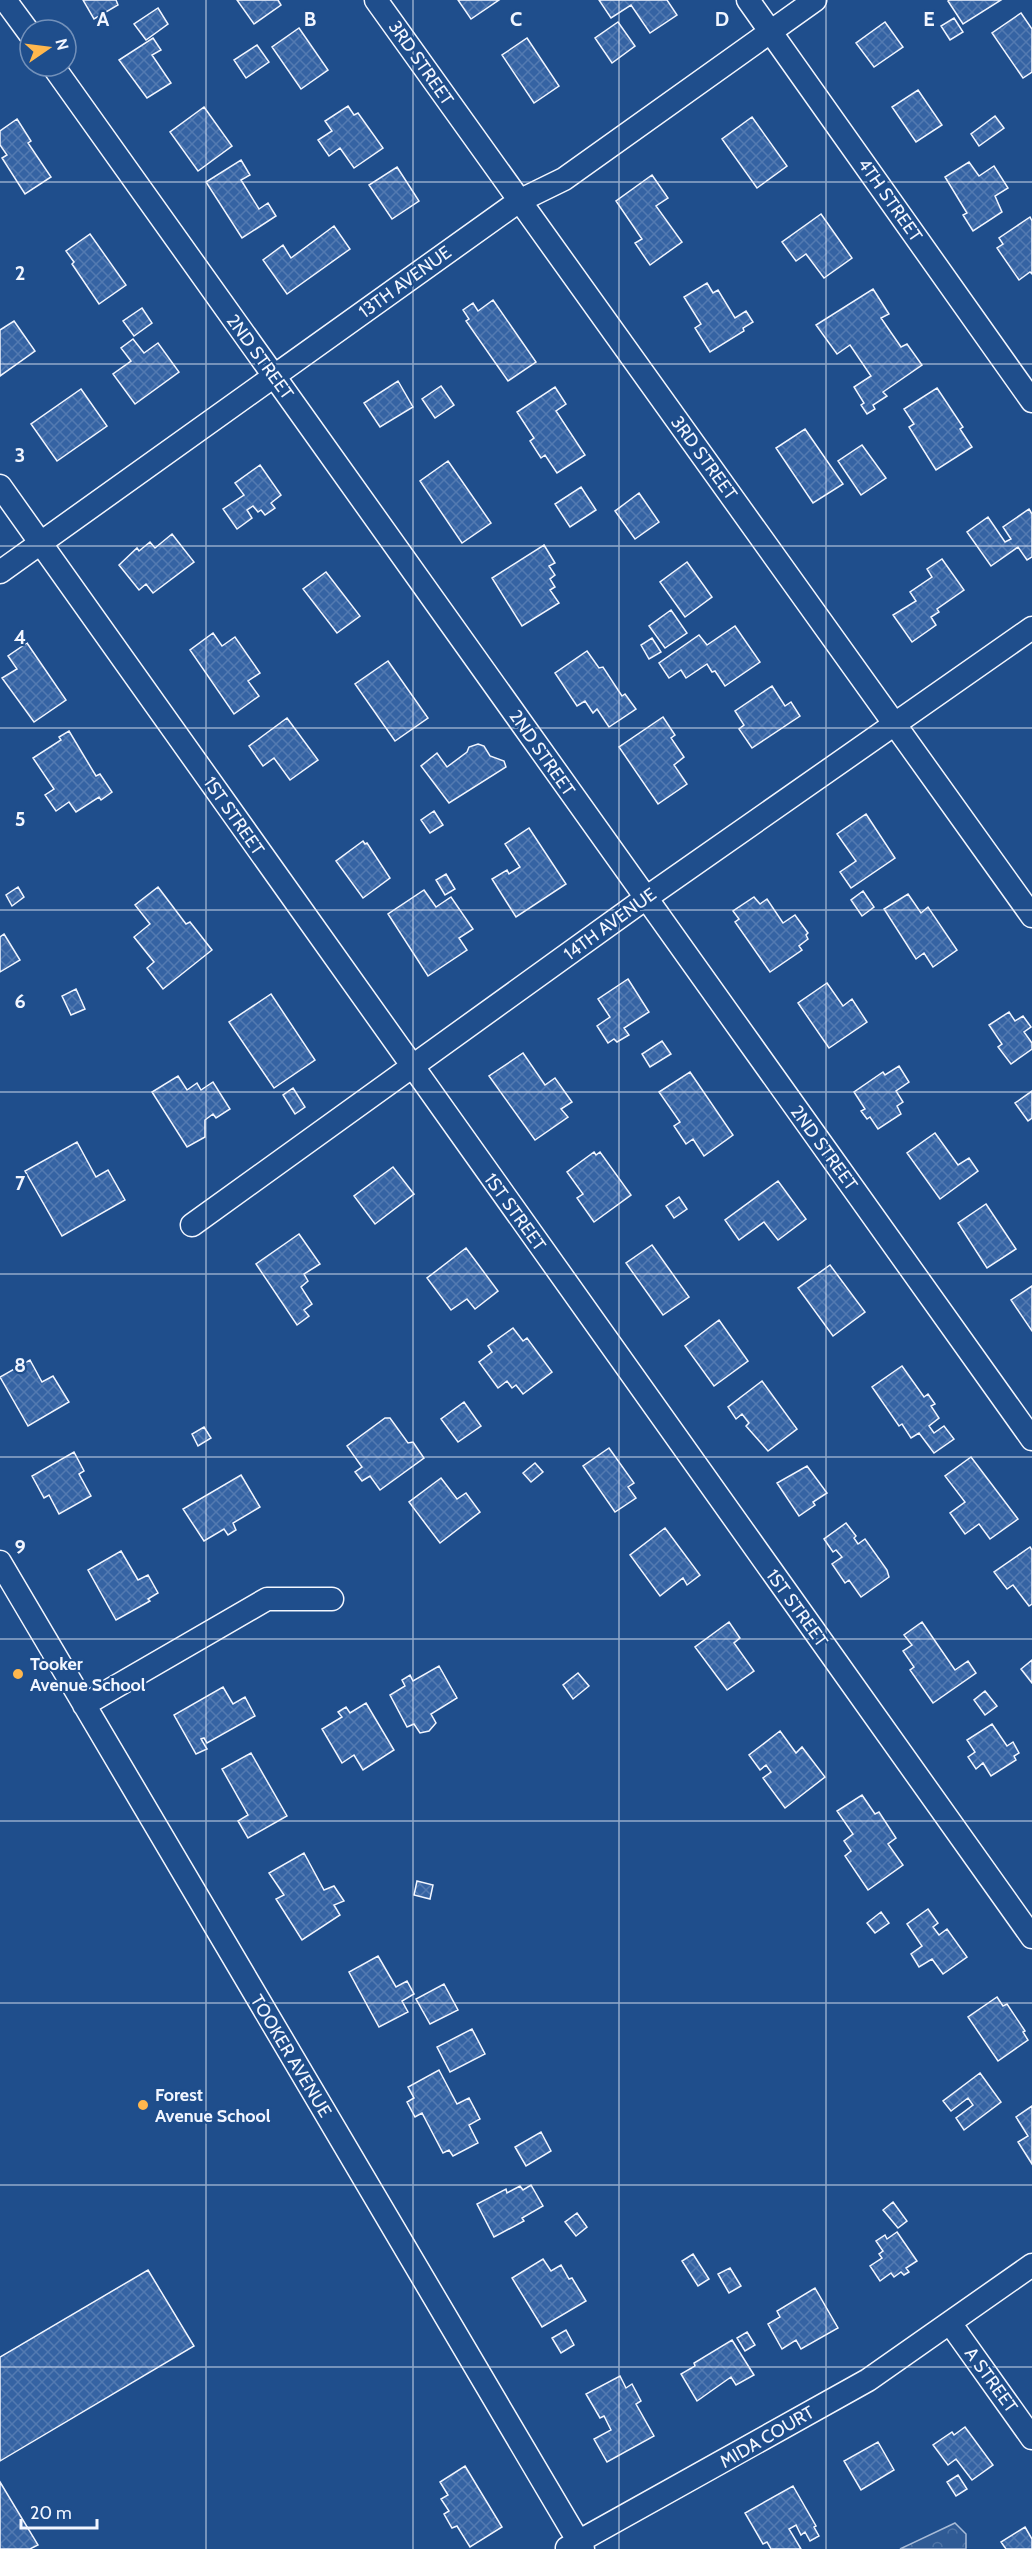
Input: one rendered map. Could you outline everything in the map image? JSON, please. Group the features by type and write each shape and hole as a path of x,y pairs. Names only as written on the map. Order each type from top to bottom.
{"street":[{"path":"5,0 18,18"},
{"name":"3RD STREET","path":"376,0 1032,916"},
{"name":"4TH STREET","path":"748,0 1032,401"},
{"name":"13TH AVENUE","path":"0,572 519,201 564,179 815,0"},
{"name":"2ND STREET","path":"61,78 1032,1439"},
{"name":"1ST STREET","path":"0,486 411,1067 1032,1937"},
{"name":"14TH AVENUE","path":"192,1225 646,898 1032,628"},
{"name":"TOOKER AVENUE","path":"0,1562 576,2546"},
{"path":"84,1705 267,1599 332,1599"},
{"name":"MIDA COURT","path":"576,2546 868,2380 1032,2265"},
{"name":"A STREET","path":"950,2323 1032,2438"}],"green space":[{"path":"955,2523 966,2534 966,2549 900,2549"}],"building":[{"path":"83,0 116,0 118,5 94,19"},
{"path":"237,0 278,0 281,5 254,24"},
{"path":"458,0 499,0 471,19"},
{"path":"599,0 667,0 677,15 650,33 631,5 611,18"},
{"path":"949,0 1001,0 963,24"},
{"path":"158,8 168,24 146,40 134,24"},
{"path":"1021,13 1032,29 1032,72 1023,78 992,33"},
{"path":"954,18 963,32 950,40 941,26"},
{"path":"618,22 635,46 612,63 595,38"},
{"path":"885,22 903,47 874,67 856,43"},
{"path":"299,28 328,70 301,89 272,47"},
{"path":"153,38 161,50 152,55 171,83 147,98 119,60"},
{"path":"527,38 559,86 534,103 502,55"},
{"path":"257,45 269,62 246,78 234,60"},
{"path":"918,90 942,125 916,142 892,107"},
{"path":"348,106 354,115 358,113 383,148 354,168 340,148 329,156 318,140 332,131 325,121"},
{"path":"204,107 232,146 198,171 170,132"},
{"path":"995,116 1004,128 979,146 971,134"},
{"path":"752,117 787,166 757,188 722,139"},
{"path":"17,119 31,141 28,143 51,177 25,194 2,158 7,155 0,145 0,131"},
{"path":"241,160 250,175 241,180 259,209 268,203 276,216 242,238 206,182"},
{"path":"969,162 979,176 994,166 1008,188 995,196 1002,212 973,231 963,215 967,213 945,177"},
{"path":"397,167 419,201 392,219 369,185"},
{"path":"652,175 668,198 656,206 682,242 650,265 635,243 642,239 616,201"},
{"path":"821,214 852,258 824,278 806,254 796,261 782,242"},
{"path":"1030,217 1032,221 1032,274 1030,272 1019,280 997,248 1003,244 999,238"},
{"path":"334,226 350,249 287,294 263,260 283,245 291,258"},
{"path":"90,234 126,285 99,304 66,251"},
{"path":"707,283 713,293 718,290 735,318 746,311 753,322 743,328 744,331 710,352 695,328 701,324 684,297"},
{"path":"873,289 889,314 881,318 901,347 907,344 922,365 883,392 887,396 873,405 875,409 867,414 861,405 864,403 854,387 871,376 850,345 837,354 816,325"},
{"path":"493,300 536,362 508,381 466,321 469,319 463,310 473,303 478,311"},
{"path":"142,308 152,323 134,336 123,321"},
{"path":"14,321 35,351 0,376 0,330"},
{"path":"133,339 144,353 158,343 179,372 135,404 113,374 131,361 121,348"},
{"path":"398,381 413,407 380,427 364,403"},
{"path":"441,386 454,405 435,418 422,399"},
{"path":"555,387 566,404 556,411 585,455 557,473 545,455 541,458 530,441 534,438 517,412"},
{"path":"937,388 963,427 960,429 972,447 936,470 909,427 914,424 904,409"},
{"path":"81,389 107,426 57,461 31,424"},
{"path":"805,429 843,484 813,503 776,448"},
{"path":"862,445 886,478 861,495 838,461"},
{"path":"448,461 491,523 462,543 420,481"},
{"path":"260,465 281,495 271,503 275,508 265,515 253,506 247,510 252,518 237,529 223,509 244,495 235,483"},
{"path":"581,487 596,510 570,527 555,504"},
{"path":"639,493 659,522 635,539 615,511"},
{"path":"1029,509 1032,514 1032,557 1027,560 1018,547 991,566 967,532 988,517 1005,542 1011,539 1003,527"},
{"path":"172,534 194,562 153,593 146,584 139,590 119,565 137,548 139,551 150,542 155,548"},
{"path":"544,545 555,563 549,566 555,575 550,579 555,587 550,590 559,603 522,626 492,578"},
{"path":"942,559 964,590 937,609 939,612 931,617 936,625 912,642 893,615 916,601 910,592 932,577 927,569"},
{"path":"687,562 712,597 685,617 660,582"},
{"path":"326,572 360,616 337,633 303,589"},
{"path":"671,610 687,633 665,648 649,626"},
{"path":"735,626 760,662 725,686 707,664 686,678 681,670 669,678 659,663 699,635 707,645"},
{"path":"213,633 222,646 235,637 260,673 248,681 259,696 234,714 190,650"},
{"path":"652,638 661,652 649,659 641,645"},
{"path":"27,643 66,700 34,722 2,678 17,669 8,656"},
{"path":"587,651 599,668 603,667 622,696 625,694 636,709 609,727 597,709 593,713 585,701 577,706 555,673"},
{"path":"388,661 428,718 395,741 355,684"},
{"path":"772,686 785,706 791,702 800,716 752,748 739,729 744,725 735,711"},
{"path":"663,717 675,735 671,738 684,757 674,765 687,784 658,804 619,747"},
{"path":"287,718 318,760 290,780 274,758 263,766 249,746"},
{"path":"69,731 96,776 100,774 112,792 101,800 99,797 76,812 69,802 56,811 45,795 54,789 33,758 61,740 59,737"},
{"path":"478,744 484,746 490,756 504,761 506,767 449,803 421,766 437,753 447,767 467,752 469,747"},
{"path":"434,811 443,825 430,833 421,820"},
{"path":"866,814 895,858 851,888 840,872 856,861 837,834"},
{"path":"529,828 566,884 516,917 492,879 507,870 509,874 520,867 505,844"},
{"path":"363,841 367,843 390,878 363,898 336,861"},
{"path":"446,874 455,889 445,895 436,880"},
{"path":"18,887 24,897 12,906 6,895"},
{"path":"158,887 186,924 190,922 212,950 163,989 147,968 154,962 134,937 150,924 135,905"},
{"path":"424,890 436,907 451,897 473,929 459,938 467,950 428,976 388,914"},
{"path":"863,891 874,907 862,916 851,900"},
{"path":"908,894 921,913 928,907 957,950 933,967 924,953 916,959 884,909"},
{"path":"754,897 760,904 767,899 783,923 795,915 808,933 806,935 808,939 799,946 802,950 770,972 735,922 739,919 733,911"},
{"path":"4,934 20,960 0,972 0,937"},
{"path":"628,979 649,1012 624,1028 629,1035 617,1042 614,1039 608,1043 597,1026 610,1017 598,999"},
{"path":"827,983 843,1006 852,999 867,1022 829,1048 798,1003"},
{"path":"76,989 85,1009 71,1015 62,996"},
{"path":"271,994 315,1060 274,1088 229,1022"},
{"path":"1009,1012 1015,1021 1023,1016 1031,1027 1024,1032 1032,1043 1032,1049 1011,1064 998,1047 1002,1044 989,1025"},
{"path":"662,1041 671,1054 650,1067 642,1054"},
{"path":"523,1053 545,1085 555,1078 572,1102 561,1109 568,1117 535,1140 489,1076"},
{"path":"899,1066 909,1082 896,1091 903,1102 897,1106 901,1114 878,1129 870,1117 867,1119 861,1111 865,1109 854,1092 883,1072 885,1075"},
{"path":"690,1072 733,1135 704,1156 693,1139 686,1144 674,1126 680,1122 659,1092"},
{"path":"178,1076 187,1090 197,1083 201,1090 213,1082 230,1109 216,1118 213,1114 205,1120 205,1137 187,1147 152,1092"},
{"path":"293,1088 305,1107 295,1114 283,1095"},
{"path":"1032,1091 1032,1118 1028,1121 1015,1103"},
{"path":"935,1133 958,1165 969,1158 978,1171 940,1199 907,1153"},
{"path":"77,1142 96,1177 108,1170 125,1200 62,1236 25,1171"},
{"path":"594,1152 596,1155 600,1152 631,1195 594,1222 577,1198 583,1194 567,1172"},
{"path":"393,1167 414,1194 375,1224 354,1196"},
{"path":"778,1181 806,1219 778,1240 764,1222 739,1240 725,1220"},
{"path":"679,1197 687,1209 674,1218 666,1206"},
{"path":"986,1204 1016,1249 987,1268 958,1223"},
{"path":"299,1234 320,1264 304,1274 308,1281 301,1287 312,1304 304,1310 309,1316 297,1325 256,1264"},
{"path":"652,1245 689,1297 663,1315 626,1263"},
{"path":"466,1248 498,1291 475,1309 467,1299 451,1310 427,1278"},
{"path":"830,1265 865,1312 833,1336 798,1288"},
{"path":"1032,1286 1032,1331 1011,1300"},
{"path":"719,1320 748,1361 714,1386 685,1346"},
{"path":"513,1328 523,1341 527,1338 552,1372 523,1394 516,1385 512,1388 507,1381 498,1388 479,1362 492,1352 488,1346"},
{"path":"30,1360 42,1382 53,1376 69,1402 28,1426 0,1377"},
{"path":"902,1366 924,1397 928,1394 935,1404 931,1406 939,1418 929,1426 934,1433 944,1426 954,1439 934,1453 919,1433 911,1438 902,1424 899,1426 872,1387"},
{"path":"762,1381 797,1429 768,1451 746,1426 749,1423 742,1414 736,1419 728,1407"},
{"path":"464,1402 481,1426 458,1442 441,1419"},
{"path":"385,1418 390,1418 408,1443 413,1442 424,1458 380,1490 370,1476 362,1481 355,1472 362,1467 347,1446"},
{"path":"204,1427 211,1438 198,1446 192,1434"},
{"path":"609,1448 634,1483 628,1487 636,1498 615,1512 583,1466"},
{"path":"74,1452 84,1471 79,1474 91,1496 59,1514 49,1495 44,1498 32,1476"},
{"path":"971,1457 1018,1519 990,1539 979,1524 965,1534 950,1513 965,1502 945,1476"},
{"path":"535,1463 543,1472 531,1482 523,1473"},
{"path":"807,1466 827,1493 813,1502 815,1505 799,1516 777,1483"},
{"path":"241,1475 260,1507 233,1523 236,1530 228,1535 224,1529 204,1541 183,1509"},
{"path":"441,1478 457,1499 466,1493 480,1512 440,1543 409,1502"},
{"path":"846,1523 856,1536 854,1538 858,1544 865,1539 887,1570 889,1577 861,1597 849,1580 845,1583 832,1564 842,1557 836,1550 833,1552 824,1539"},
{"path":"665,1528 700,1575 687,1585 683,1578 660,1596 630,1555"},
{"path":"1030,1547 1032,1550 1032,1604 1029,1606 1013,1585 1007,1589 994,1572"},
{"path":"121,1551 138,1580 148,1575 158,1593 148,1599 150,1601 116,1620 88,1570"},
{"path":"729,1622 740,1638 734,1643 754,1671 727,1690 695,1647"},
{"path":"922,1622 955,1670 968,1661 976,1673 933,1703 910,1670 914,1667 903,1651 912,1645 904,1635"},
{"path":"1032,1660 1032,1683 1021,1669"},
{"path":"439,1666 457,1698 431,1714 436,1723 429,1731 420,1733 414,1724 407,1727 390,1695 405,1686 402,1680 410,1675 413,1681"},
{"path":"578,1673 589,1686 573,1699 563,1685"},
{"path":"223,1687 233,1704 245,1697 255,1716 207,1743 204,1738 201,1739 207,1749 196,1754 174,1715"},
{"path":"985,1691 997,1706 985,1715 974,1700"},
{"path":"366,1703 394,1750 363,1770 354,1755 342,1763 322,1729 342,1717 338,1712 346,1707 350,1713"},
{"path":"992,1724 1007,1746 1013,1742 1019,1753 1014,1756 1016,1760 991,1776 983,1763 976,1769 968,1757 975,1752 967,1740"},
{"path":"780,1731 796,1753 802,1747 825,1777 785,1808 763,1778 771,1772 766,1765 760,1770 749,1755"},
{"path":"251,1753 287,1816 248,1838 238,1821 248,1815 222,1769"},
{"path":"862,1795 875,1814 879,1812 896,1838 888,1844 903,1865 868,1890 845,1856 851,1851 844,1841 853,1834 837,1811"},
{"path":"304,1853 324,1890 334,1886 344,1901 334,1905 340,1915 302,1940 276,1899 284,1895 269,1873"},
{"path":"417,1881 433,1885 430,1899 414,1895"},
{"path":"928,1909 938,1923 933,1927 939,1935 947,1929 967,1957 943,1974 932,1959 919,1967 911,1954 922,1946 907,1924"},
{"path":"881,1912 889,1923 875,1933 867,1923"},
{"path":"378,1956 396,1987 407,1981 414,1994 402,2001 408,2012 379,2027 349,1972"},
{"path":"444,1984 458,2010 430,2024 416,1999"},
{"path":"997,1997 1003,2006 1007,2004 1025,2031 1023,2032 1028,2040 998,2061 968,2017"},
{"path":"472,2029 485,2054 450,2072 437,2047"},
{"path":"439,2070 457,2104 469,2098 480,2119 469,2125 478,2143 453,2156 449,2150 443,2153 422,2113 415,2117 407,2102 414,2098 408,2087"},
{"path":"980,2073 1001,2102 964,2130 956,2118 973,2105 968,2098 951,2111 943,2101"},
{"path":"1032,2106 1032,2164 1018,2142 1028,2136 1016,2117"},
{"path":"541,2132 551,2151 526,2166 515,2147"},
{"path":"531,2185 543,2206 522,2218 524,2221 494,2237 477,2204 506,2189 507,2193 520,2186 523,2190"},
{"path":"893,2202 907,2221 898,2228 883,2210"},
{"path":"577,2213 587,2227 576,2236 565,2222"},
{"path":"897,2232 917,2261 906,2268 909,2272 904,2275 901,2272 894,2277 891,2273 880,2281 870,2266 882,2258 879,2254 883,2251 876,2241 885,2235 887,2239"},
{"path":"693,2254 709,2279 698,2286 682,2261"},
{"path":"543,2259 551,2271 561,2265 586,2301 542,2327 512,2278"},
{"path":"730,2268 741,2286 729,2293 718,2274"},
{"path":"148,2270 194,2346 0,2461 0,2357"},
{"path":"815,2288 838,2328 801,2349 796,2340 782,2349 768,2324 780,2317 777,2311"},
{"path":"566,2330 574,2345 561,2353 552,2338"},
{"path":"747,2332 755,2345 745,2351 737,2338"},
{"path":"732,2340 754,2375 736,2385 731,2377 697,2401 681,2374 695,2366 694,2363"},
{"path":"620,2376 626,2388 632,2384 641,2401 636,2404 654,2436 607,2462 594,2439 611,2430 604,2416 600,2418 586,2394"},
{"path":"965,2427 993,2465 972,2480 956,2459 948,2465 933,2445 952,2432 954,2435"},
{"path":"878,2442 894,2470 861,2490 844,2461"},
{"path":"465,2466 502,2527 470,2547 457,2526 452,2528 444,2514 449,2511 441,2499 448,2495 440,2482"},
{"path":"958,2475 967,2489 956,2496 947,2482"},
{"path":"0,2482 38,2545 30,2549 0,2549"},
{"path":"793,2486 816,2526 814,2527 819,2536 810,2541 805,2532 801,2535 796,2525 789,2529 801,2549 771,2549 767,2542 763,2544 745,2513"},
{"path":"1025,2527 1032,2539 1032,2549 1006,2549 1001,2542"}],"place":[{"name":"Tooker Avenue School","path":"18,1674"},
{"name":"Forest Avenue School","path":"143,2105"}]}
